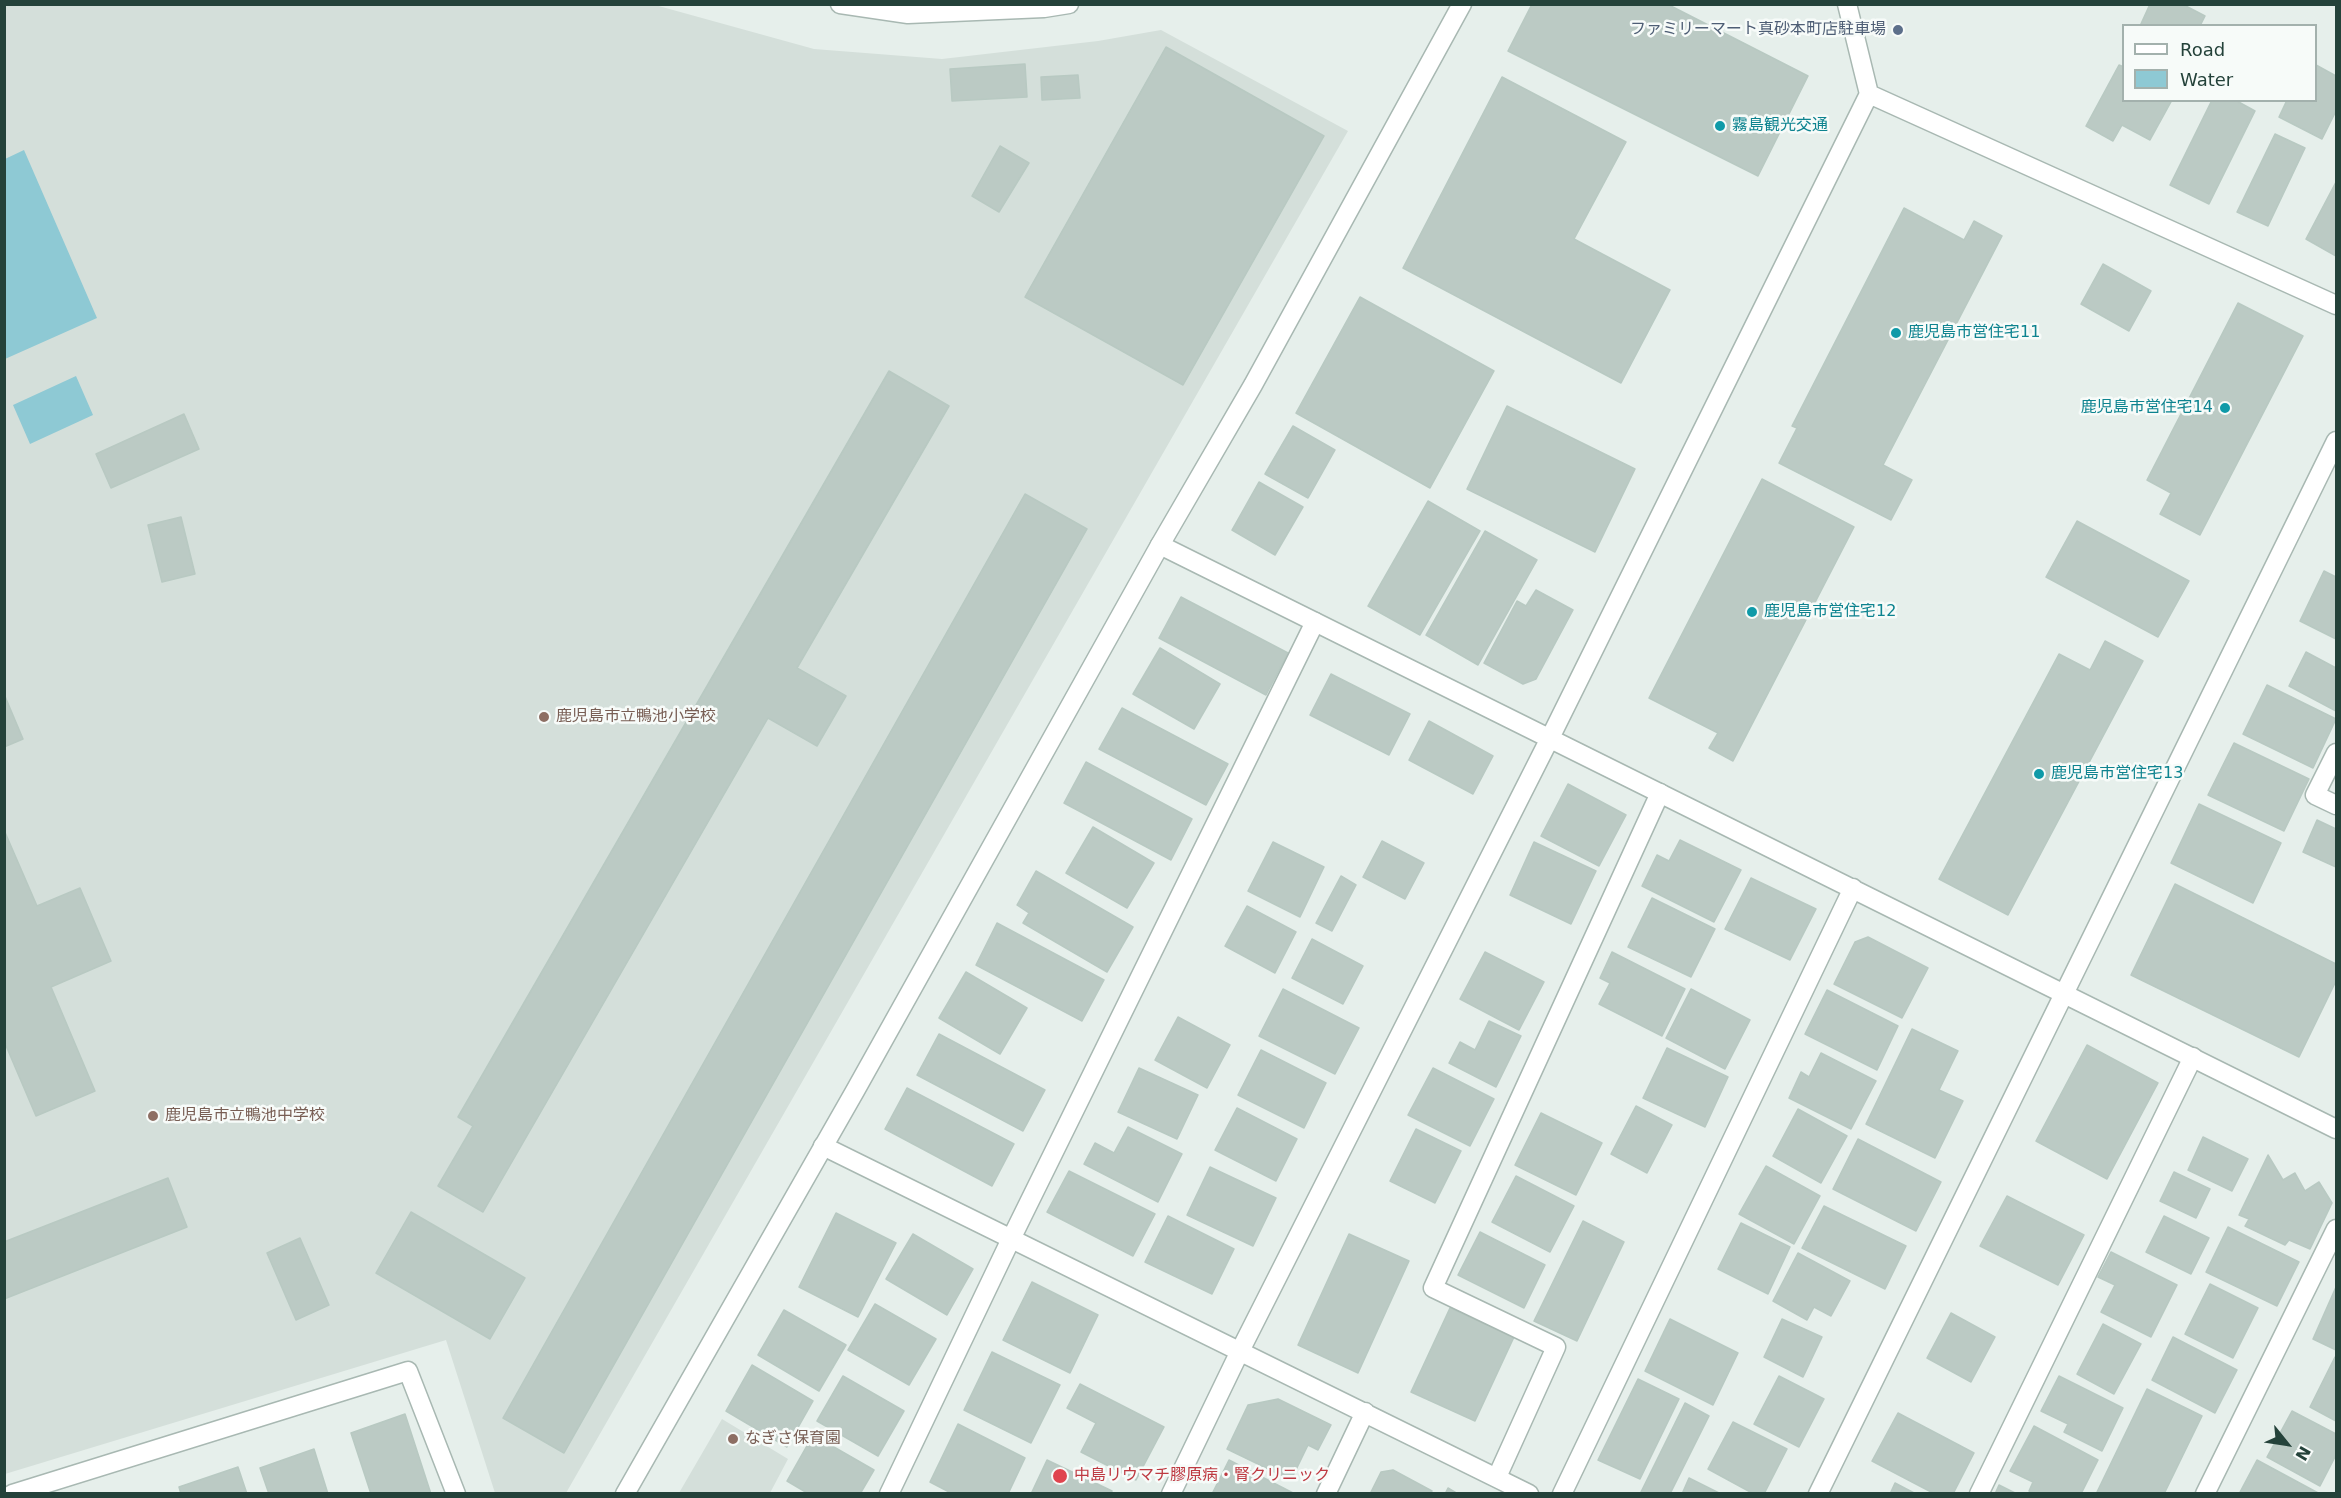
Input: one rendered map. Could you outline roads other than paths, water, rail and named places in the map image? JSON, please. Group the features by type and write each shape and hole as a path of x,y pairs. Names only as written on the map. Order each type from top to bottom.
{"street":[{"path":"840,4 908,14 1044,8 1069,4"},
{"path":"625,1494 1160,545 1253,385 1462,4"},
{"path":"1171,1494 1240,1350 1550,738 1869,94 1847,4"},
{"path":"1869,94 2337,305"},
{"path":"1818,1494 2337,441"},
{"path":"1160,545 2337,1129"},
{"path":"889,1494 1011,1239 1315,622"},
{"path":"2337,753 2315,795 2337,805"},
{"path":"1497,1477 1556,1347 1433,1288 1660,793"},
{"path":"1562,1494 1853,888"},
{"path":"1979,1494 2193,1057"},
{"path":"823,1146 1529,1494"},
{"path":"2205,1494 2337,1228"},
{"path":"12,1494 408,1371 456,1494"},
{"path":"1326,1494 1365,1412"}],"water":[{"path":"24,150 97,318 5,359 5,159"},
{"path":"76,376 93,415 30,444 13,405"}],"place":[{"name":"ファミリーマート真砂本町店駐車場","path":"1898,30"},
{"name":"霧島観光交通","path":"1720,126"},
{"name":"鹿児島市営住宅11","path":"1896,333"},
{"name":"鹿児島市営住宅14","path":"2225,408"},
{"name":"鹿児島市営住宅12","path":"1752,612"},
{"name":"鹿児島市立鴨池小学校","path":"544,717"},
{"name":"鹿児島市営住宅13","path":"2039,774"},
{"name":"鹿児島市立鴨池中学校","path":"153,1116"},
{"name":"なぎさ保育園","path":"733,1439"},
{"name":"中島リウマチ膠原病・腎クリニック","path":"1060,1476"}]}
